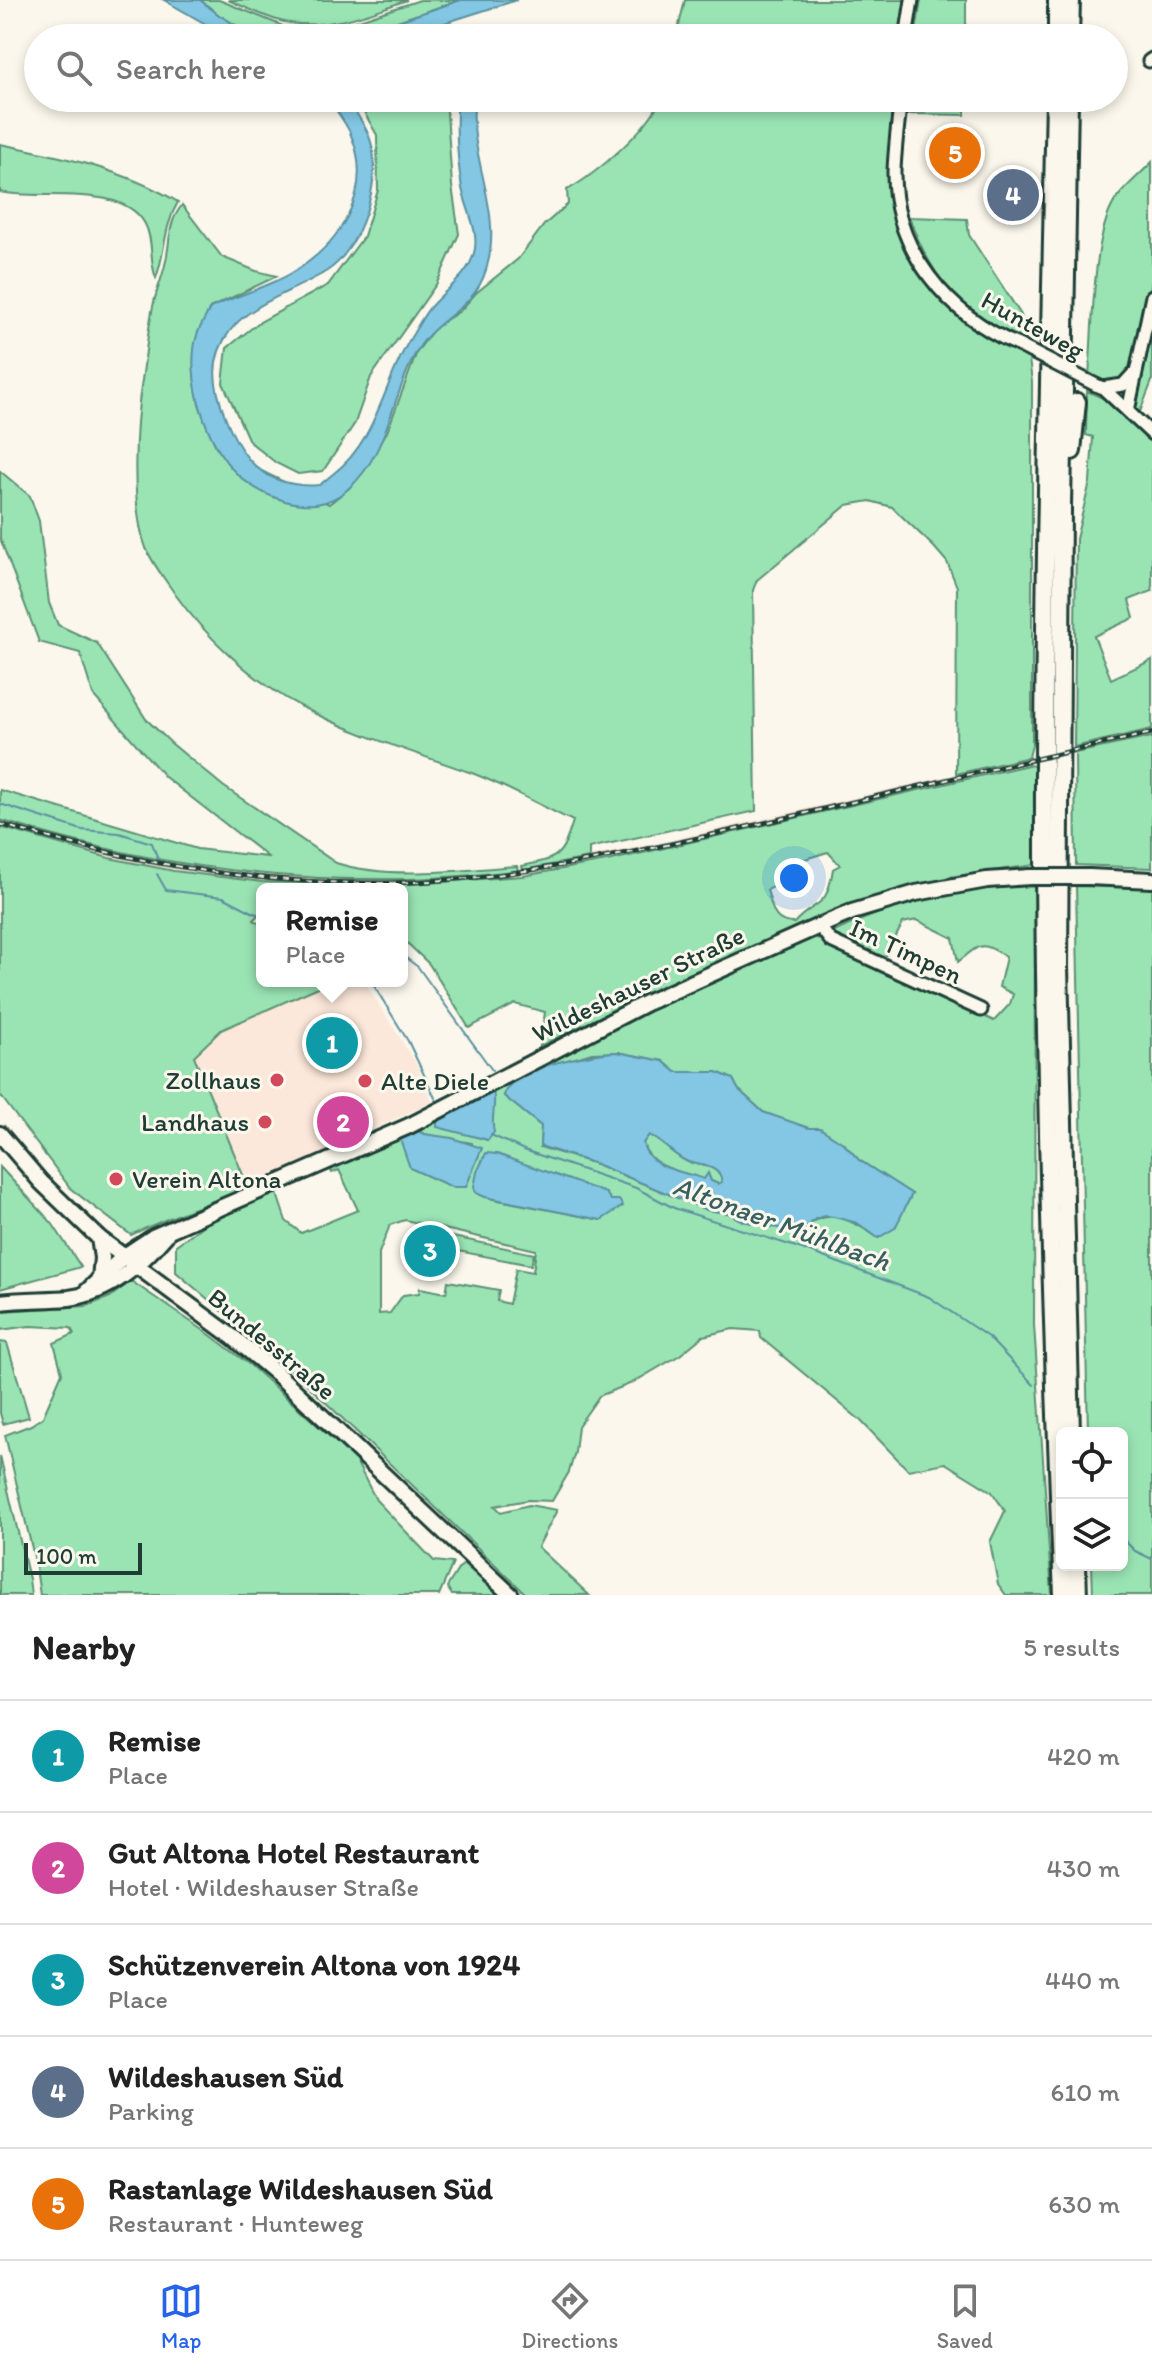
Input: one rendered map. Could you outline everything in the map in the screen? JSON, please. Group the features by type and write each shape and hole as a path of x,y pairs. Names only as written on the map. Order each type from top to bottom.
{"highway":[{"path":"1057,0 1057,24"},
{"path":"1070,24 1071,0"},
{"path":"1055,112 1045,677 1045,968 1050,1261 1063,1595"},
{"path":"1069,112 1059,967 1071,1427"},
{"path":"1062,507 1069,488 1077,402"},
{"path":"1077,1571 1078,1595"}],"main road":[{"name":"Wildeshauser Straße","path":"129,1262 153,1237 409,1126 646,1003 819,926 877,904 916,893 987,880 1089,877 1152,880"},
{"name":"Bundesstraße","path":"0,1134 41,1182 99,1238 276,1373 511,1595"},
{"name":"Wildeshauser Straße","path":"129,1262 158,1243 170,1230"},
{"path":"99,1238 102,1258 100,1279"},
{"path":"157,1282 158,1243"},
{"path":"84,1294 100,1279 129,1262"},
{"path":"0,1302 84,1294 111,1285 129,1262"}],"street":[{"path":"908,24 912,0"},
{"name":"Hunteweg","path":"900,112 894,172 896,196 899,218 918,262 956,306 999,337 1100,386 1152,434"},
{"path":"1128,411 1152,296"},
{"path":"1100,386 1123,385 1134,374"},
{"name":"Im Timpen","path":"819,926 831,941 981,1010"}],"shaded area":[{"path":"1152,729 1152,737 1088,749 754,830 523,876 408,884 262,882 142,866 0,827 0,820 111,851 175,864 262,875 348,879 467,875 518,870 517,866 522,866 524,870 666,841"},
{"path":"318,987 368,987 417,1065 432,1102 248,1187 194,1056 221,1030"}],"green space":[{"path":"200,0 219,0 278,24 234,24"},
{"path":"228,0 407,0 345,20 296,24 260,14"},
{"path":"420,0 460,0 389,24 347,24"},
{"path":"685,0 905,0 902,24 679,24"},
{"path":"921,0 966,0 966,24 917,24"},
{"path":"364,112 447,112 459,234 437,283 371,377 355,423 323,471 298,474 276,463 249,441 223,383 227,348 258,323 328,285 364,236 378,190 377,135"},
{"path":"654,112 895,112 890,184 894,216 903,244 916,268 955,309 1029,359 1032,382 1032,745 1029,757 956,774 957,587 947,562 892,507 870,501 847,505 757,580 753,590 756,811 589,848 589,858 523,870 522,866 544,861 557,854 573,821 482,777 362,734 283,696 248,671 215,641 159,572 141,531 135,465 137,419 150,321 166,261 172,223 182,205 222,257 277,276 210,308 194,375 199,404 217,449 329,504 349,488 387,432 417,352 435,327 460,311 476,293 518,259 544,225 568,204 567,190 592,174"},
{"path":"904,112 965,112 965,115 904,116"},
{"path":"0,144 69,159 114,173 178,202 170,221 156,278 148,230 134,211 100,198 0,192"},
{"path":"1152,162 1152,281 1132,368 1124,380 1102,384 1089,375 1100,244 1111,208"},
{"path":"909,217 967,219 969,235 1021,315 1026,342 984,320 952,294 928,260"},
{"path":"1152,317 1152,381 1138,417 1134,414 1135,389"},
{"path":"1087,391 1116,404 1152,439 1152,591 1129,600 1134,618 1094,636 1111,679 1152,660 1152,729 1074,747 1076,539 1090,482 1093,437 1086,435"},
{"path":"0,471 30,496 39,521 49,603 58,625 97,643 146,719 223,786 336,863 379,871 449,871 517,866 518,871 408,879 253,873 151,858 0,820 0,790 197,849 268,857 165,777 93,695 80,653 39,642 0,538"},
{"path":"1152,737 1152,868 1076,865 1075,753"},
{"path":"1028,765 1035,766 1035,865 949,877 850,905 678,979 540,1046 545,1012 515,1004 469,1028 429,964 408,944 408,884 523,876 612,860","holes":["828,852 840,865 833,869 827,892 820,902 794,923 777,917 767,890 782,883 781,862"]},
{"path":"0,827 109,858 174,871 262,882 336,883 256,883 256,987 318,987 221,1030 194,1056 248,1187 131,1235 71,1189 0,1095"},
{"path":"1076,886 1152,888 1152,1595 1093,1595 1092,1571 1128,1571 1128,1427 1088,1427"},
{"path":"998,887 1035,887 1034,1325 1052,1595 1006,1595 998,1584 990,1542 1005,1511 992,1492 945,1463 908,1470 860,1420 761,1338 760,1331 733,1329 703,1336 680,1355 632,1383 599,1396 578,1426 569,1472 552,1501 528,1500 495,1506 501,1512 529,1505 557,1510 538,1547 589,1595 527,1595 295,1373 176,1272 176,1245 208,1222 276,1191 286,1221 301,1233 358,1210 339,1170 332,1173 329,1166 599,1033 810,935 994,1021 1010,1004 1013,994 999,987 1006,957 998,952 981,946 958,962 953,938 917,920 903,923 882,963 835,940 832,933 901,905","holes":["618,1052 663,1061 676,1072 717,1072 733,1079 738,1089 763,1112 843,1143 859,1160 912,1194 879,1238 851,1222 833,1217 824,1217 806,1228 767,1226 743,1221 728,1213 707,1210 596,1164 540,1147 541,1126 504,1096 527,1073 592,1053","493,1092 492,1126 487,1140 473,1135 445,1116","418,1131 472,1143 466,1187 452,1187 410,1168","494,1154 569,1180 611,1200 610,1213 601,1220 493,1199 474,1187 483,1158","405,1220 536,1250 533,1272 516,1269 509,1304 497,1301 499,1290 448,1281 446,1293 420,1288 419,1293 403,1295 390,1313 379,1314 379,1253 390,1225"]},
{"path":"649,1135 686,1161 713,1169 722,1182 711,1181 708,1174 704,1180 659,1164 646,1152 643,1143"},
{"path":"0,1167 52,1223 81,1267 0,1289"},
{"path":"434,1233 534,1254 531,1265 432,1246"},
{"path":"131,1281 250,1365 355,1459 376,1500 434,1561 453,1563 439,1595 40,1595 5,1435 43,1417 62,1373 54,1343 74,1334 71,1328 30,1326 0,1330 0,1311 87,1306 110,1297"},
{"path":"0,1342 7,1343 29,1417 3,1424 0,1413"},
{"path":"0,1456 29,1579 31,1595 0,1595"},
{"path":"464,1564 498,1595 452,1595 447,1587"}],"water":[{"path":"164,0 200,0 234,24 206,24"},
{"path":"461,0 517,0 441,24 389,24"},
{"path":"337,112 355,112 368,133 374,161 365,214 349,248 327,271 238,321 223,341 216,362 218,394 230,429 244,453 261,471 286,482 319,485 348,460 370,427 403,352 425,314 457,281 471,261 475,237 462,188 458,112 474,112 476,141 491,226 491,248 486,270 473,295 434,329 417,351 381,442 361,476 333,499 318,504 302,504 260,491 227,463 201,410 196,390 194,352 198,332 210,308 290,274 308,262 337,233 355,197 358,177 357,156 349,130"},
{"path":"617,1052 663,1061 676,1072 717,1072 733,1079 738,1089 763,1112 809,1128 820,1128 843,1143 859,1160 912,1194 895,1228 878,1238 857,1223 834,1217 815,1219 806,1228 793,1231 743,1221 728,1213 707,1210 596,1164 540,1146 541,1126 504,1096 509,1086 535,1070","holes":["649,1135 686,1161 713,1169 722,1182 711,1181 708,1173 704,1179 659,1164 646,1152 643,1143"]},
{"path":"493,1092 494,1132 488,1140 437,1127 437,1120"},
{"path":"418,1131 482,1148 466,1187 452,1187 410,1168 400,1139"},
{"path":"486,1153 497,1154 606,1193 611,1200 619,1200 623,1206 601,1220 485,1197 476,1193 474,1187"}],"waterway":[{"name":"Altonaer Mühlbach","path":"0,804 82,830 119,833 152,843 158,859"},
{"name":"Altonaer Mühlbach","path":"157,874 166,890 223,897 256,914"},
{"name":"Altonaer Mühlbach","path":"408,960 418,967 492,1070"},
{"path":"375,987 408,1041 436,1100"},
{"name":"Altonaer Mühlbach","path":"491,1135 524,1150 636,1188 674,1208 802,1249 929,1297 988,1337 1034,1385"},
{"name":"Altonaer Mühlbach","path":"1128,1544 1152,1559"}],"railway":[{"path":"0,824 135,858 224,873 315,882 363,883 469,878 521,872 677,843 1152,733"}],"place":[{"name":"Rastanlage Wildeshausen Süd","path":"955,153"},
{"name":"Wildeshausen Süd","path":"1013,195"},
{"name":"Remise","path":"332,1043"},
{"name":"Zollhaus","path":"277,1080"},
{"name":"Alte Diele","path":"365,1081"},
{"name":"Landhaus","path":"265,1122"},
{"name":"Gut Altona Hotel Restaurant","path":"343,1122"},
{"name":"Verein Altona","path":"116,1179"},
{"name":"Schützenverein Altona von 1924","path":"430,1251"}]}
